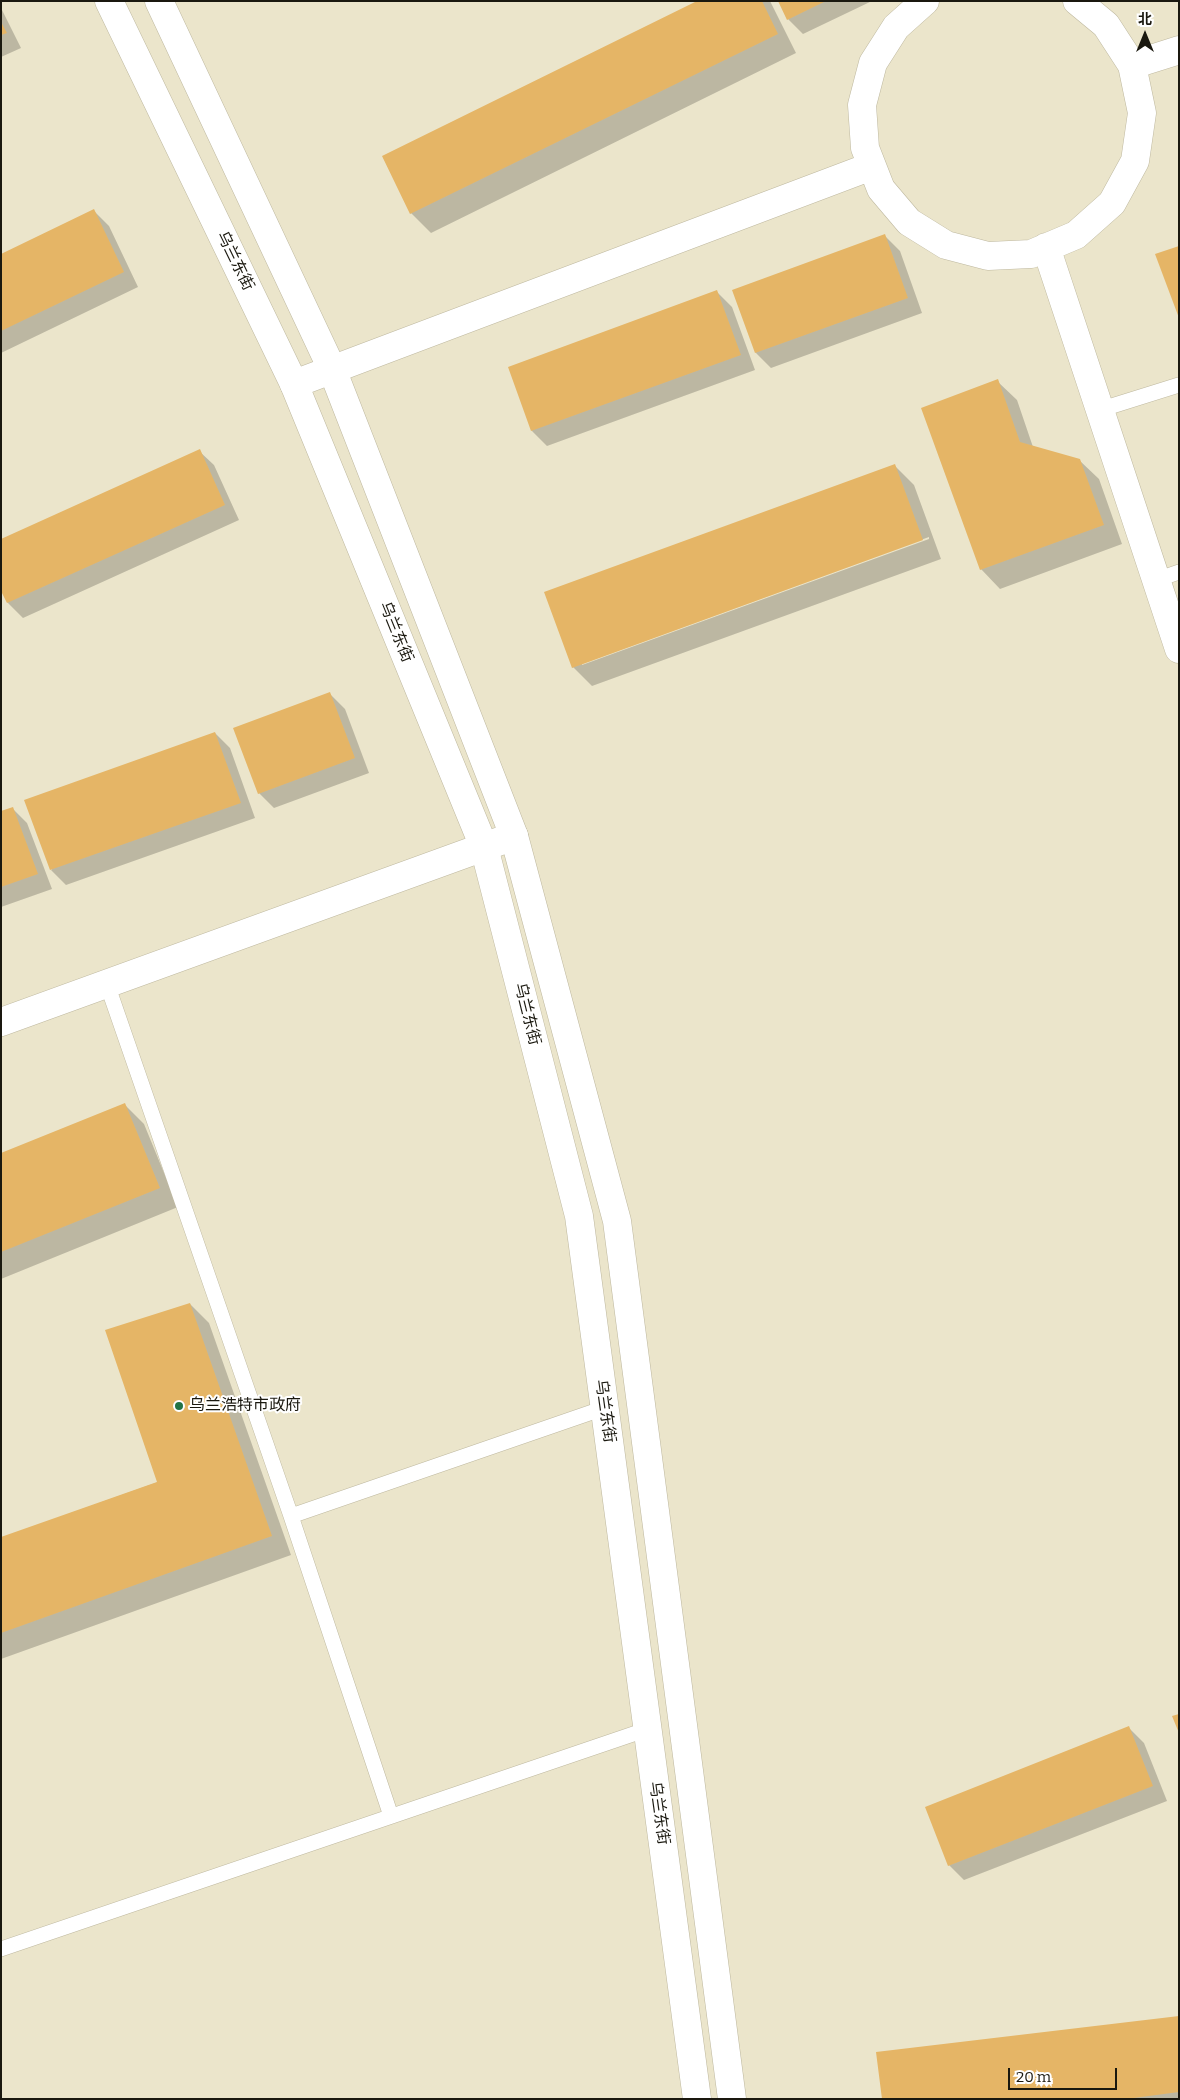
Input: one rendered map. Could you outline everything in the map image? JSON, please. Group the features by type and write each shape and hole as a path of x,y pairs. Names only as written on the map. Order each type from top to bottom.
{"main road":[{"name":"乌兰东街","path":"109,1 294,384 484,847 579,1216 697,2099"},
{"name":"乌兰东街","path":"159,1 332,369 514,836 617,1221 732,2099"},
{"path":"925,1 896,26 873,63 862,105 865,148 881,189 909,222 946,245 988,256 1031,254 1076,235 1112,203 1135,161 1142,113 1132,65 1106,25 1077,1"},
{"path":"1132,65 1179,50"},
{"path":"294,384 872,166"},
{"path":"1046,248 1099,410 1167,576 1179,649"},
{"path":"1,1022 514,836"}],"lane":[{"path":"1099,410 1179,385"},
{"path":"108,984 291,1516 391,1816"},
{"path":"291,1516 604,1408"},
{"path":"1,1949 648,1729"}],"building":[{"path":"697,1 762,1 778,34 410,214 382,156"},
{"path":"778,1 826,1 787,20"},
{"path":"1,22 7,33 1,35"},
{"path":"94,209 124,272 1,331 1,254"},
{"path":"885,234 908,298 755,353 732,290"},
{"path":"1179,246 1179,318 1155,254"},
{"path":"717,290 741,355 531,431 508,367"},
{"path":"998,379 1020,442 1080,459 1104,525 980,570 921,408"},
{"path":"200,449 225,505 7,603 1,591 1,539"},
{"path":"895,464 923,540 572,668 544,592"},
{"path":"330,692 355,758 258,794 233,728"},
{"path":"215,732 241,803 50,870 24,800"},
{"path":"13,807 38,874 1,887 1,811"},
{"path":"125,1103 160,1188 1,1252 1,1153"},
{"name":"乌兰浩特市政府","path":"190,1303 272,1536 1,1633 1,1537 157,1482 105,1330"},
{"path":"1179,1714 1179,1733 1172,1716"},
{"path":"1129,1726 1153,1786 948,1866 925,1807"},
{"path":"1179,2016 1179,2092 1126,2099 882,2099 876,2052"}],"place":[{"name":"乌兰浩特市政府","path":"179,1406"}]}
